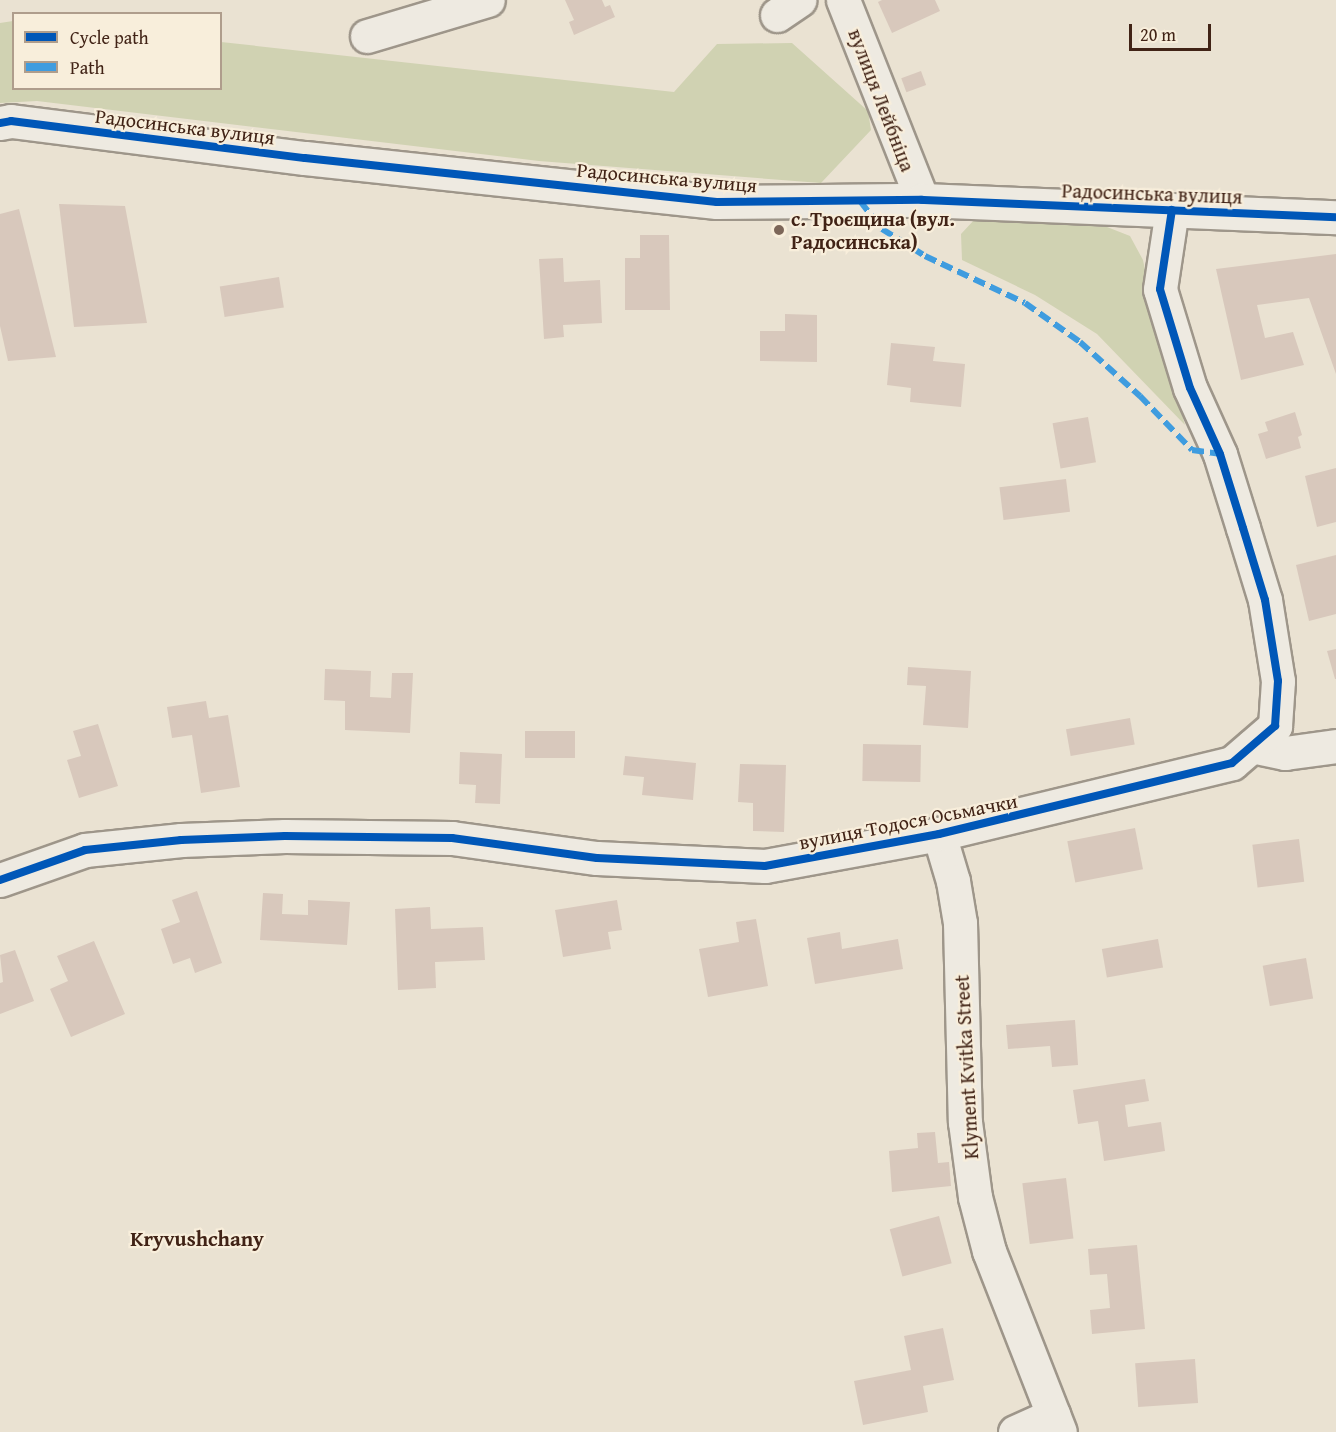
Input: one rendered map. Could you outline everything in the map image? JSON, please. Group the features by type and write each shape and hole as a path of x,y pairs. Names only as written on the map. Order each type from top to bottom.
{"street":[{"path":"366,36 488,0"},
{"name":"вулиця Лейбніца","path":"843,0 922,200"},
{"name":"Радосинська вулиця","path":"0,123 11,121 306,158 717,202 922,200 1336,217"},
{"name":"вулиця Тодося Осьмачки","path":"0,880 85,850 181,840 285,836 453,838 597,858 765,866 939,834 1232,763 1275,726 1278,681 1264,600 1243,528 1220,454 1190,388 1160,289 1172,210"},
{"path":"1252,746 1285,753 1336,746"},
{"name":"Klyment Kvitka Street","path":"939,834 954,881 960,923 965,1122 975,1197 989,1251 1057,1423"},
{"path":"1015,1432 1057,1423"}],"green space":[{"path":"12,21 12,90 222,90 222,42 674,92 717,44 792,43 868,111 871,130 821,183 539,161 37,101 0,103 0,23"},
{"path":"975,219 1107,227 1130,236 1143,260 1157,330 1185,425 1097,334 1035,295 962,260 961,234"}],"building":[{"path":"565,0 602,0 605,7 610,5 615,17 574,35 569,22 574,20"},
{"path":"882,0 935,0 940,11 892,33 878,2"},
{"path":"921,71 926,85 906,92 901,78"},
{"path":"59,204 125,206 147,323 74,327"},
{"path":"19,209 56,357 8,361 0,326 0,214"},
{"path":"640,235 669,235 670,310 625,310 625,258 640,258"},
{"path":"1336,254 1336,374 1309,298 1257,305 1265,338 1293,332 1304,365 1241,380 1216,269"},
{"path":"563,258 564,282 600,280 602,323 563,325 564,337 544,339 539,259"},
{"path":"279,277 284,308 225,317 220,286"},
{"path":"785,314 817,315 817,362 760,361 760,331 785,331"},
{"path":"891,343 935,347 933,361 965,364 961,407 910,402 911,388 887,385"},
{"path":"1295,412 1302,435 1298,437 1301,448 1266,459 1258,434 1268,431 1265,422"},
{"path":"1088,417 1096,462 1061,469 1053,423"},
{"path":"1336,468 1336,522 1317,527 1305,476"},
{"path":"1066,479 1070,512 1004,520 999,487"},
{"path":"1336,555 1336,614 1309,621 1296,565"},
{"path":"1336,649 1336,679 1335,679 1327,651"},
{"path":"908,667 971,671 968,728 923,725 926,686 907,685"},
{"path":"325,669 371,671 370,697 391,698 392,673 413,673 410,733 345,730 345,701 324,700"},
{"path":"206,701 209,718 228,715 240,787 201,793 192,735 172,738 167,707"},
{"path":"1130,718 1135,745 1071,756 1066,729"},
{"path":"98,724 118,786 79,798 67,760 81,756 73,731"},
{"path":"525,731 575,731 575,758 525,758"},
{"path":"863,744 921,745 920,782 862,781"},
{"path":"460,752 502,754 500,804 475,803 476,785 459,784"},
{"path":"625,756 696,763 693,800 642,795 644,777 623,775"},
{"path":"740,764 786,765 784,832 753,831 753,803 738,802"},
{"path":"1135,828 1143,869 1075,882 1067,841"},
{"path":"1299,839 1304,882 1258,887 1252,845"},
{"path":"197,891 222,963 195,973 190,958 173,964 161,929 180,922 172,900"},
{"path":"263,893 283,894 282,914 308,915 308,900 350,902 347,945 260,940"},
{"path":"617,900 622,930 608,932 611,949 563,957 555,910"},
{"path":"430,907 431,929 483,927 485,960 435,962 436,988 398,990 395,909"},
{"path":"756,919 768,986 708,997 699,949 739,942 736,922"},
{"path":"840,932 842,949 898,939 903,969 815,984 807,938"},
{"path":"1158,939 1163,968 1107,977 1102,949"},
{"path":"94,941 125,1014 71,1037 50,989 68,981 57,956"},
{"path":"15,950 34,1001 0,1014 0,983 3,982 0,955"},
{"path":"1306,958 1313,998 1270,1006 1263,966"},
{"path":"1075,1020 1078,1065 1052,1067 1050,1046 1008,1049 1006,1025"},
{"path":"1145,1079 1149,1101 1125,1105 1128,1127 1161,1122 1165,1151 1104,1161 1098,1121 1078,1124 1073,1090"},
{"path":"935,1132 938,1163 949,1162 951,1186 892,1192 889,1151 918,1148 917,1133"},
{"path":"1066,1178 1073,1239 1030,1244 1022,1183"},
{"path":"939,1216 952,1263 902,1277 890,1229"},
{"path":"1137,1245 1145,1329 1092,1334 1090,1310 1110,1308 1107,1274 1090,1275 1088,1249"},
{"path":"943,1328 954,1380 923,1386 928,1412 863,1425 854,1381 911,1370 904,1336"},
{"path":"1195,1359 1198,1403 1138,1407 1135,1363"}],"marked path":[{"path":"860,201 882,229 925,256 1025,303 1080,342 1140,396 1192,450 1220,454"}],"cycle path":[{"path":"0,123 11,121 305,158 717,202 922,200 1336,217"},
{"path":"0,880 85,850 181,840 285,836 452,838 597,858 765,866 939,834 1232,763 1275,726 1278,681 1265,600 1220,454 1190,388 1160,289 1172,210"}],"place":[{"name":"с. Троєщина (вул. Радосинська)","path":"779,230"}],"district":[{"name":"Kryvushchany","path":"197,1239"}]}
